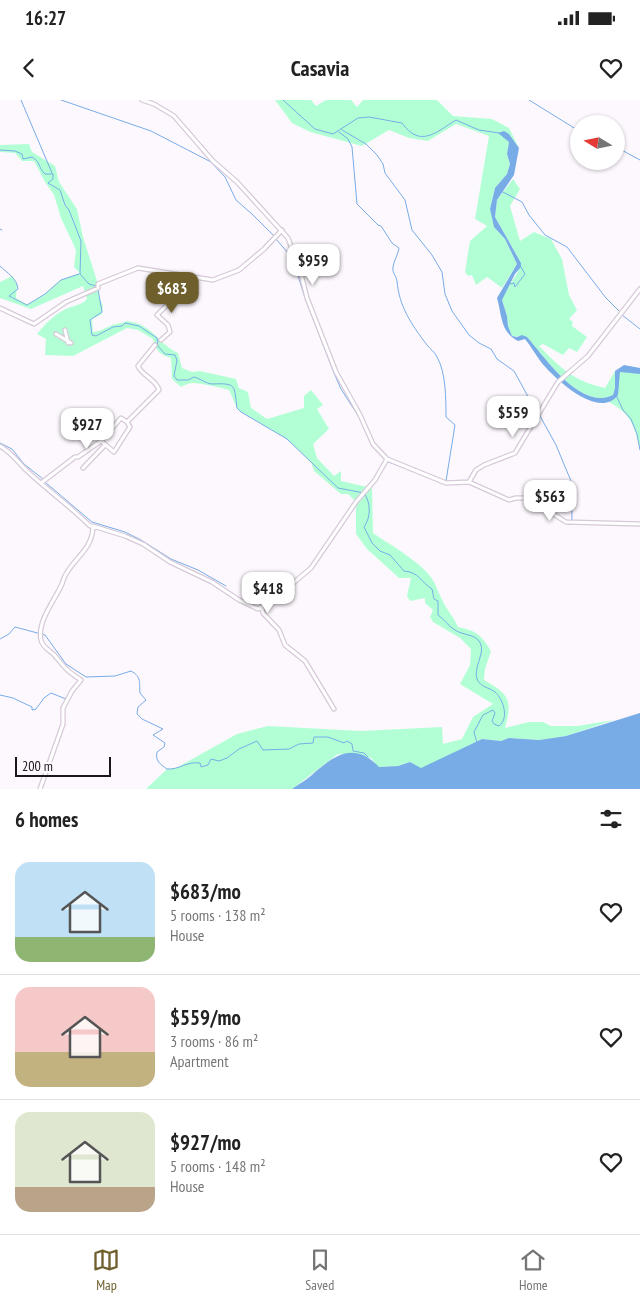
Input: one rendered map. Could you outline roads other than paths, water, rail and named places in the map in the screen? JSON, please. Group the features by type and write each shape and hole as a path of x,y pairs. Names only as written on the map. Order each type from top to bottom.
{"street":[{"path":"142,100 154,104 174,116 213,161 238,182 282,230 302,274 306,298 336,372 360,415 373,444 387,459 446,482 469,482 510,500 528,498 566,522 640,524"},
{"path":"0,308 34,324 66,302 98,288 98,284 136,269 164,271 213,280 239,270 282,230"},
{"path":"161,340 170,332 170,328 157,315 175,297 190,276"},
{"path":"469,482 476,470 515,452 558,382 588,356 640,289"},
{"path":"56,334 69,343 65,330"},
{"path":"127,422 160,389 155,381 139,369 138,366 154,345"},
{"path":"41,484 75,457 78,457 101,441 121,418 130,427 128,433 114,452 101,441"},
{"path":"83,468 105,445"},
{"path":"0,446 11,453 41,484 90,526 138,542 170,562 212,582 250,606 258,608 262,607 311,568 356,502 375,480 387,459"},
{"path":"40,789 63,724 63,708 72,691 82,680 63,668 56,656 43,645 41,640 42,627 64,576 87,549 93,533 93,526"},
{"path":"262,607 261,611 279,630 285,645 291,652 301,657 309,666 334,710"}],"water":[{"path":"504,131 509,134 519,148 514,175 497,200 495,217 521,263 521,267 515,274 502,300 508,326 512,336 522,335 527,337 564,380 588,396 601,398 613,395 615,371 624,365 640,368 640,374 620,372 618,395 610,402 600,403 588,400 577,394 555,377 541,362 525,339 518,341 508,333 505,328 497,298 517,264 505,239 494,227 490,209 495,188 507,174 510,164 507,154 509,142 498,133"},
{"path":"640,713 640,789 292,789 322,766 338,756 346,754 362,755 379,767 398,766 410,762 421,768 482,739 501,741 509,738 539,740 566,736"}],"waterway":[{"path":"21,100 52,173"},
{"path":"61,100 151,131 211,162 225,177 236,200 274,236"},
{"path":"283,100 315,129 333,134 358,118 369,117 402,123 409,131 421,136 428,136 456,120 479,130 499,133"},
{"path":"529,100 570,125"},
{"path":"342,130 366,144 377,155 383,164 385,173 405,200 412,230 432,255 442,272 445,294 452,311 469,335 491,349 497,359 514,371 537,413"},
{"path":"339,132 348,139 352,147 357,204 381,226 392,243 399,248 393,269 400,299 411,322 440,363 445,386 446,417 455,425 446,481"},
{"path":"0,150 15,151 22,154 23,159 32,157 37,161 45,174 53,174 53,179 48,183 60,190 81,241 80,274 89,284 96,286"},
{"path":"625,152 640,160"},
{"path":"501,191 522,202 529,215 545,235 567,247 606,298 619,311"},
{"path":"276,239 288,253 291,253 305,298 334,373 341,389 359,417 372,445"},
{"path":"0,266 11,276 17,285 18,289 9,296 27,305 45,294 61,280 79,274"},
{"path":"510,284 514,283 515,287 525,274 521,267"},
{"path":"98,289 102,312 90,320 92,335 96,336 113,327 122,326 125,323 139,326 157,338 158,346 165,354 175,355 177,360 174,376 177,380 188,380 194,377 210,384 230,385 234,390 237,408 241,412 287,439 338,488 364,493 368,501 369,510 368,519 364,527 372,543 380,551 390,555 404,571 417,575 432,589 434,599 438,601 438,615 450,627 477,639 481,645 481,654 476,674 477,679 481,684 498,695 503,704 505,714 499,726 492,721 495,713 493,710 483,715 474,732 477,743"},
{"path":"622,315 640,329"},
{"path":"616,395 623,410 631,419 637,434 640,450"},
{"path":"540,416 556,445 571,481 572,520"},
{"path":"0,443 12,449 24,464 43,479"},
{"path":"375,448 386,461 436,480"},
{"path":"45,482 92,522 125,532 171,559 198,570 226,586"},
{"path":"469,484 488,492"},
{"path":"522,499 530,501"},
{"path":"568,524 626,525"},
{"path":"0,639 9,634 15,627 45,635 66,664 86,677 115,676 131,671 135,673 139,680 140,693 146,700 138,707 137,714 142,719 163,729 153,735 165,743 164,747 157,752 157,760 167,769 195,763 200,763 201,767 208,765 211,759 219,761 227,758 239,749 257,741 263,750 289,749 299,744 313,743 314,737 328,737 344,743 347,741 352,744 353,751 364,753 368,757"},
{"path":"0,695 13,698 32,707 32,710 36,709 44,698 51,693 66,699"}]}
